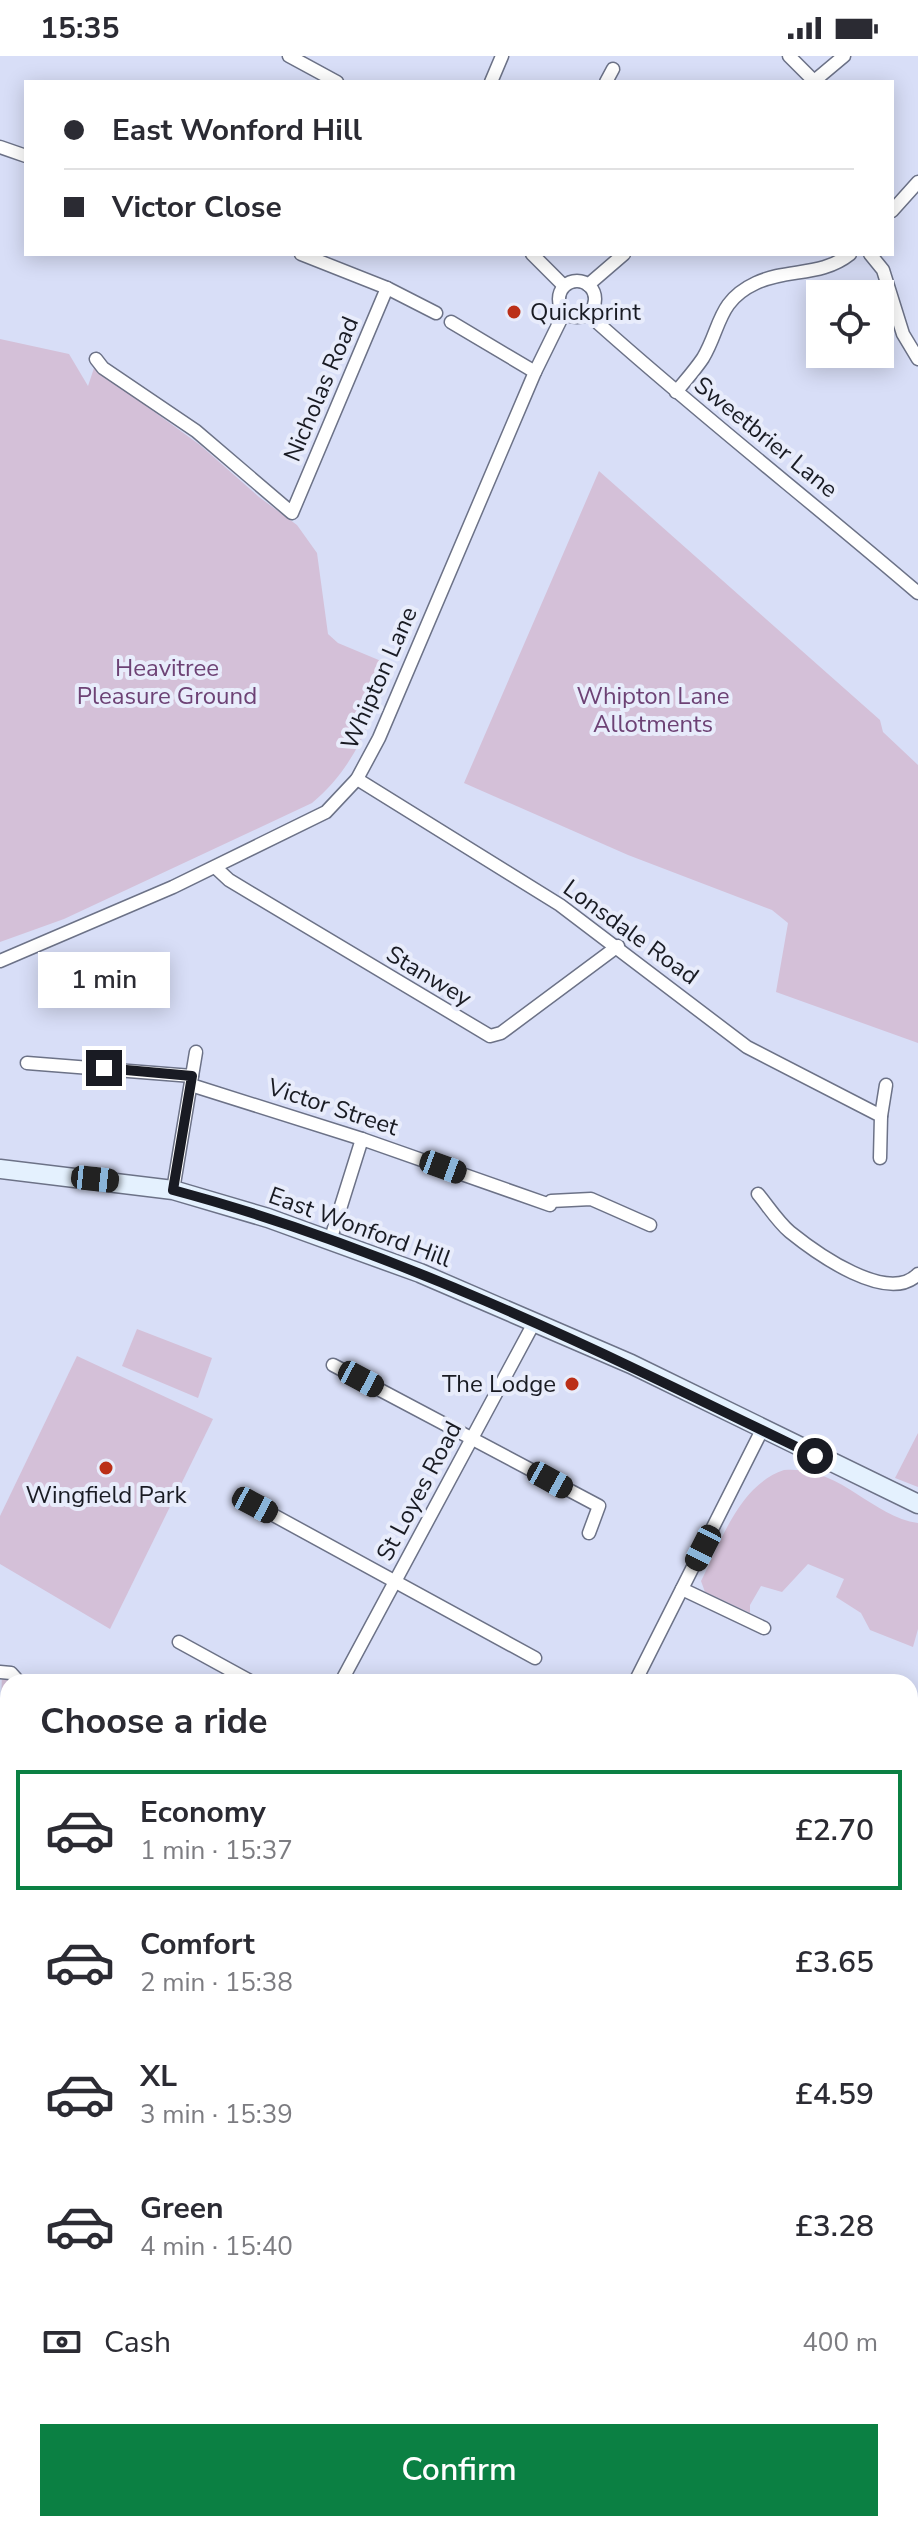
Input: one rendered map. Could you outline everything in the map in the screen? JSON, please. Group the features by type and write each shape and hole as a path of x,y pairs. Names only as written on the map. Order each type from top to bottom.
{"main road":[{"name":"East Wonford Hill","path":"0,1169 173,1190 330,1241 471,1292 918,1504"}],"street":[{"path":"289,56 308,61 334,80"},
{"path":"492,80 502,56"},
{"path":"789,56 812,80"},
{"path":"814,80 844,56"},
{"path":"607,80 613,69"},
{"path":"0,147 24,155"},
{"path":"894,209 918,182"},
{"path":"306,256 387,288 436,313"},
{"path":"534,256 564,286"},
{"path":"588,285 622,256"},
{"path":"676,392 702,359 718,318 738,295 780,274 827,268 847,256"},
{"path":"872,256 883,270 903,334 918,359"},
{"path":"576,281 588,285 595,301 591,312 580,318 564,313 558,302 564,286 576,281"},
{"name":"Nicholas Road","path":"96,359 103,368 196,431 292,513 387,288"},
{"name":"Sweetbrier Lane","path":"591,312 599,324 676,392 797,489 918,593"},
{"name":"Whipton Lane","path":"0,961 215,867 326,812 357,779 379,738 535,372 564,313"},
{"path":"451,322 535,372"},
{"name":"Lonsdale Road","path":"357,779 560,905 618,946 747,1047 881,1116"},
{"name":"Stanwey","path":"215,867 229,880 490,1036 501,1033 618,946"},
{"path":"173,1190 196,1052"},
{"name":"Victor Street","path":"27,1063 191,1081 551,1203 591,1199 650,1225"},
{"path":"880,1158 881,1116 886,1085"},
{"path":"330,1241 362,1139"},
{"path":"758,1194 788,1230 835,1264 890,1284 912,1280 918,1274"},
{"name":"St Loyes Road","path":"345,1674 535,1321"},
{"path":"333,1365 599,1506 589,1533"},
{"path":"639,1674 762,1430"},
{"path":"255,1505 535,1658"},
{"path":"682,1589 764,1628"},
{"path":"179,1642 237,1674"},
{"path":"0,1910 0,1942"}],"green space":[{"name":"Heavitree Pleasure Ground","path":"0,339 69,354 88,386 94,368 200,445 259,497 297,525 317,553 328,634 338,643 393,666 370,722 351,757 340,774 312,803 64,919 0,942"},
{"name":"Whipton Lane Allotments","path":"599,471 880,720 883,732 918,765 918,1043 776,992 788,923 772,910 628,855 464,783"},
{"path":"137,1329 212,1358 198,1398 122,1366"},
{"name":"Wingfield Park","path":"77,1356 213,1419 110,1629 0,1564 0,1516"},
{"path":"918,1433 918,1487 895,1478"},
{"path":"784,1470 822,1475 901,1519 918,1523 918,1629 913,1647 870,1630 861,1613 836,1597 844,1579 808,1564 782,1592 761,1586 750,1605 750,1613 705,1592 701,1581 733,1516 755,1488 768,1477"}],"place":[{"name":"Quickprint","path":"514,312"},
{"name":"The Lodge","path":"572,1384"},
{"name":"Wingfield Park","path":"106,1468"}],"route":[{"path":"104,1068 192,1076 173,1190 268,1218 471,1292 631,1364 815,1456"}]}
